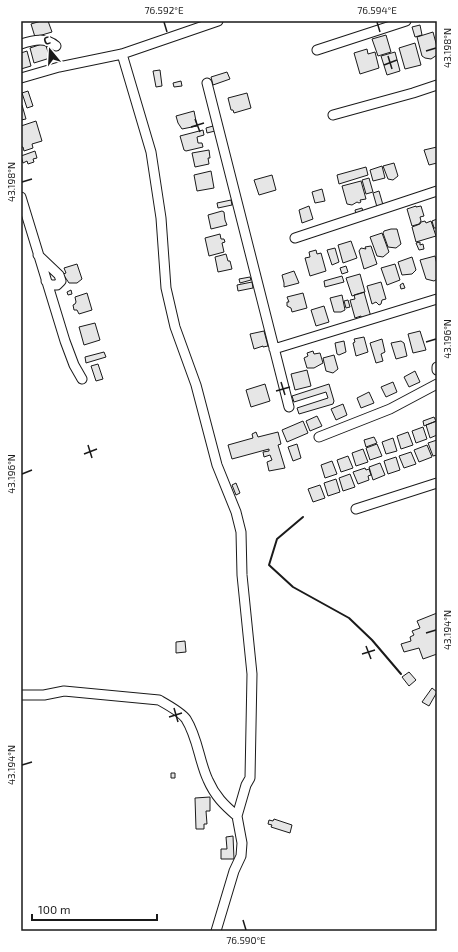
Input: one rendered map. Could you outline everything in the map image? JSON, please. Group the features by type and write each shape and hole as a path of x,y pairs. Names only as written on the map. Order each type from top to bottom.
{"street":[{"path":"21,78 59,67 122,54 218,21"},
{"path":"317,50 406,21"},
{"path":"21,44 36,40 44,40 51,42 56,46"},
{"path":"122,54 151,152 161,218 166,288 175,327 196,386 217,465 236,512 241,532 242,575 252,674 250,778 246,785 237,816 242,843 241,856 234,871 216,931"},
{"path":"207,83 289,407"},
{"path":"333,115 437,85"},
{"path":"295,238 437,191"},
{"path":"21,197 46,281 74,366 82,379"},
{"path":"38,254 59,275 60,281 57,285 50,285 46,281"},
{"path":"274,348 437,299"},
{"path":"319,437 390,409 437,384"},
{"path":"356,509 437,483"},
{"path":"21,695 44,695 64,691 158,700 167,704 185,718 193,733 208,780 221,802 237,816"}],"building":[{"path":"41,21 48,21 52,32 35,37 31,24"},
{"path":"420,25 422,35 415,37 412,27"},
{"path":"433,32 437,47 437,55 431,59 425,58 422,56 417,37"},
{"path":"386,35 391,52 378,56 372,39"},
{"path":"45,43 50,58 34,63 30,48"},
{"path":"415,43 421,65 405,69 399,48"},
{"path":"367,49 368,54 375,52 379,68 360,74 354,53"},
{"path":"27,51 31,66 21,69 21,53"},
{"path":"395,52 400,71 387,75 381,56"},
{"path":"160,70 162,86 156,87 153,71"},
{"path":"227,72 230,79 213,85 211,77"},
{"path":"181,81 182,86 174,87 173,83"},
{"path":"28,91 33,106 27,108 22,93"},
{"path":"247,93 251,108 234,113 233,110 231,110 228,98"},
{"path":"22,105 26,119 21,120 21,106"},
{"path":"194,111 197,126 182,129 176,116"},
{"path":"36,121 42,141 32,144 33,148 24,151 23,147 21,147 21,126"},
{"path":"213,126 215,131 207,133 206,128"},
{"path":"203,130 204,135 197,137 198,143 202,143 203,147 186,151 184,150 180,136"},
{"path":"437,147 437,163 429,165 424,150"},
{"path":"209,150 209,164 195,167 192,153"},
{"path":"35,151 37,158 33,159 34,162 28,164 27,161 23,163 21,156"},
{"path":"394,163 398,176 393,180 388,179 383,166"},
{"path":"382,166 385,178 373,181 370,170"},
{"path":"366,167 368,175 339,184 337,175"},
{"path":"211,171 214,188 197,191 194,175"},
{"path":"272,175 276,190 259,195 254,180"},
{"path":"369,178 373,192 366,194 362,180"},
{"path":"361,181 366,199 360,200 361,202 357,202 352,205 347,204 342,186"},
{"path":"322,189 325,201 315,203 312,192"},
{"path":"379,191 383,205 377,207 373,193"},
{"path":"231,200 232,205 218,208 217,203"},
{"path":"309,206 313,219 302,223 299,210"},
{"path":"421,206 424,216 420,217 421,221 419,224 412,226 407,209"},
{"path":"362,208 363,212 356,214 355,210"},
{"path":"222,211 224,212 227,225 211,229 208,215"},
{"path":"437,219 437,228 434,228 432,221"},
{"path":"425,221 426,223 431,221 436,236 416,242 412,227"},
{"path":"397,229 401,244 396,248 388,247 383,233 384,231"},
{"path":"382,233 389,252 383,257 377,256 370,237"},
{"path":"220,234 221,239 224,239 225,242 222,243 224,252 209,256 205,238"},
{"path":"351,241 357,258 343,263 338,245"},
{"path":"420,242 420,245 423,244 424,249 419,250 416,243"},
{"path":"371,246 377,264 364,269 359,251 361,248 366,249 365,247"},
{"path":"335,248 339,262 332,265 327,250"},
{"path":"316,250 317,254 321,253 326,271 310,276 305,258 310,257 309,252"},
{"path":"226,254 232,269 218,272 215,257"},
{"path":"435,256 437,264 437,279 434,281 426,279 420,260"},
{"path":"412,257 416,270 412,274 402,275 398,262"},
{"path":"77,264 82,279 77,283 69,283 63,274 66,273 64,268"},
{"path":"395,264 400,280 387,285 381,268"},
{"path":"346,266 348,272 342,274 340,268"},
{"path":"294,271 299,283 284,287 282,275"},
{"path":"360,274 365,292 352,296 346,278"},
{"path":"342,276 344,282 325,287 324,281"},
{"path":"250,277 251,280 240,283 239,279"},
{"path":"252,282 253,288 238,291 237,285"},
{"path":"381,282 386,299 382,300 381,304 379,305 376,302 372,304 367,286"},
{"path":"403,283 405,288 401,289 400,285"},
{"path":"71,290 72,294 68,295 67,292"},
{"path":"364,292 371,317 362,319 361,316 355,318 350,300 355,299 354,295"},
{"path":"87,293 92,310 79,314 77,310 74,310 73,305 76,302 75,297"},
{"path":"303,293 307,308 292,312 291,308 287,306 287,302 289,302 287,297"},
{"path":"342,295 345,310 341,312 334,312 330,298"},
{"path":"348,300 350,307 346,308 344,301"},
{"path":"324,306 329,322 316,326 311,310"},
{"path":"95,323 100,340 84,345 79,327"},
{"path":"264,331 268,346 254,349 250,334"},
{"path":"420,331 426,350 413,353 408,334"},
{"path":"364,337 368,352 356,356 353,343 355,342 354,339"},
{"path":"382,339 385,352 381,354 383,361 376,363 370,343"},
{"path":"344,341 346,352 339,355 337,354 335,343"},
{"path":"401,341 404,343 407,356 396,359 391,343"},
{"path":"313,351 314,354 320,353 323,363 314,368 307,368 304,358 308,356 307,353"},
{"path":"104,352 106,357 86,363 85,357"},
{"path":"334,355 338,369 333,373 326,371 323,358"},
{"path":"98,364 103,379 96,381 91,366"},
{"path":"307,370 311,386 295,390 291,374"},
{"path":"415,371 420,382 409,387 404,377"},
{"path":"393,382 397,392 386,397 381,387"},
{"path":"265,384 270,401 251,407 246,390"},
{"path":"329,384 334,401 333,404 299,414 297,408 328,398 326,392 294,402 292,396"},
{"path":"369,392 374,403 361,408 357,398"},
{"path":"343,404 347,415 336,420 331,409"},
{"path":"317,416 322,426 310,431 306,421"},
{"path":"434,417 436,421 424,426 423,421"},
{"path":"303,421 308,433 287,442 282,430"},
{"path":"437,421 437,435 430,438 426,425"},
{"path":"423,427 427,439 416,443 412,431"},
{"path":"256,432 258,437 278,432 281,444 278,445 285,468 269,471 267,462 272,460 270,455 264,457 263,452 269,451 269,449 232,459 228,445 253,438 252,434"},
{"path":"408,432 413,445 401,449 397,436"},
{"path":"374,437 377,443 366,447 364,440"},
{"path":"393,438 397,451 386,454 382,442"},
{"path":"437,440 437,455 433,456 428,443"},
{"path":"297,444 301,458 293,461 288,447"},
{"path":"377,444 382,456 370,460 366,448"},
{"path":"427,445 432,457 419,462 414,450"},
{"path":"363,449 368,462 356,466 352,453"},
{"path":"411,452 416,464 404,468 399,456"},
{"path":"348,456 353,468 341,472 337,460"},
{"path":"396,457 400,470 388,474 384,461"},
{"path":"332,461 337,474 325,478 321,465"},
{"path":"380,463 385,475 373,480 369,467"},
{"path":"365,468 366,470 369,469 371,475 368,476 369,480 358,484 353,472"},
{"path":"350,474 355,487 343,491 339,478"},
{"path":"336,479 340,492 328,496 324,483"},
{"path":"236,483 240,493 236,495 232,485"},
{"path":"320,485 325,498 313,502 308,489"},
{"path":"437,613 437,654 423,659 419,648 404,652 401,644 411,641 410,637 414,635 412,631 420,628 417,621"},
{"path":"185,641 186,652 176,653 176,642"},
{"path":"409,672 416,680 409,686 402,677"},
{"path":"432,688 437,692 429,706 422,702"},
{"path":"171,773 175,773 175,778 171,778"},
{"path":"210,797 210,811 206,811 207,824 204,824 204,829 196,829 195,798"},
{"path":"274,819 292,825 290,833 271,827 272,825 268,824 269,820 273,821"},
{"path":"233,836 234,859 221,859 221,849 227,849 226,837"}],"wall":[{"path":"303,517 277,539 269,565 293,587 349,618 372,640 401,674"}]}
